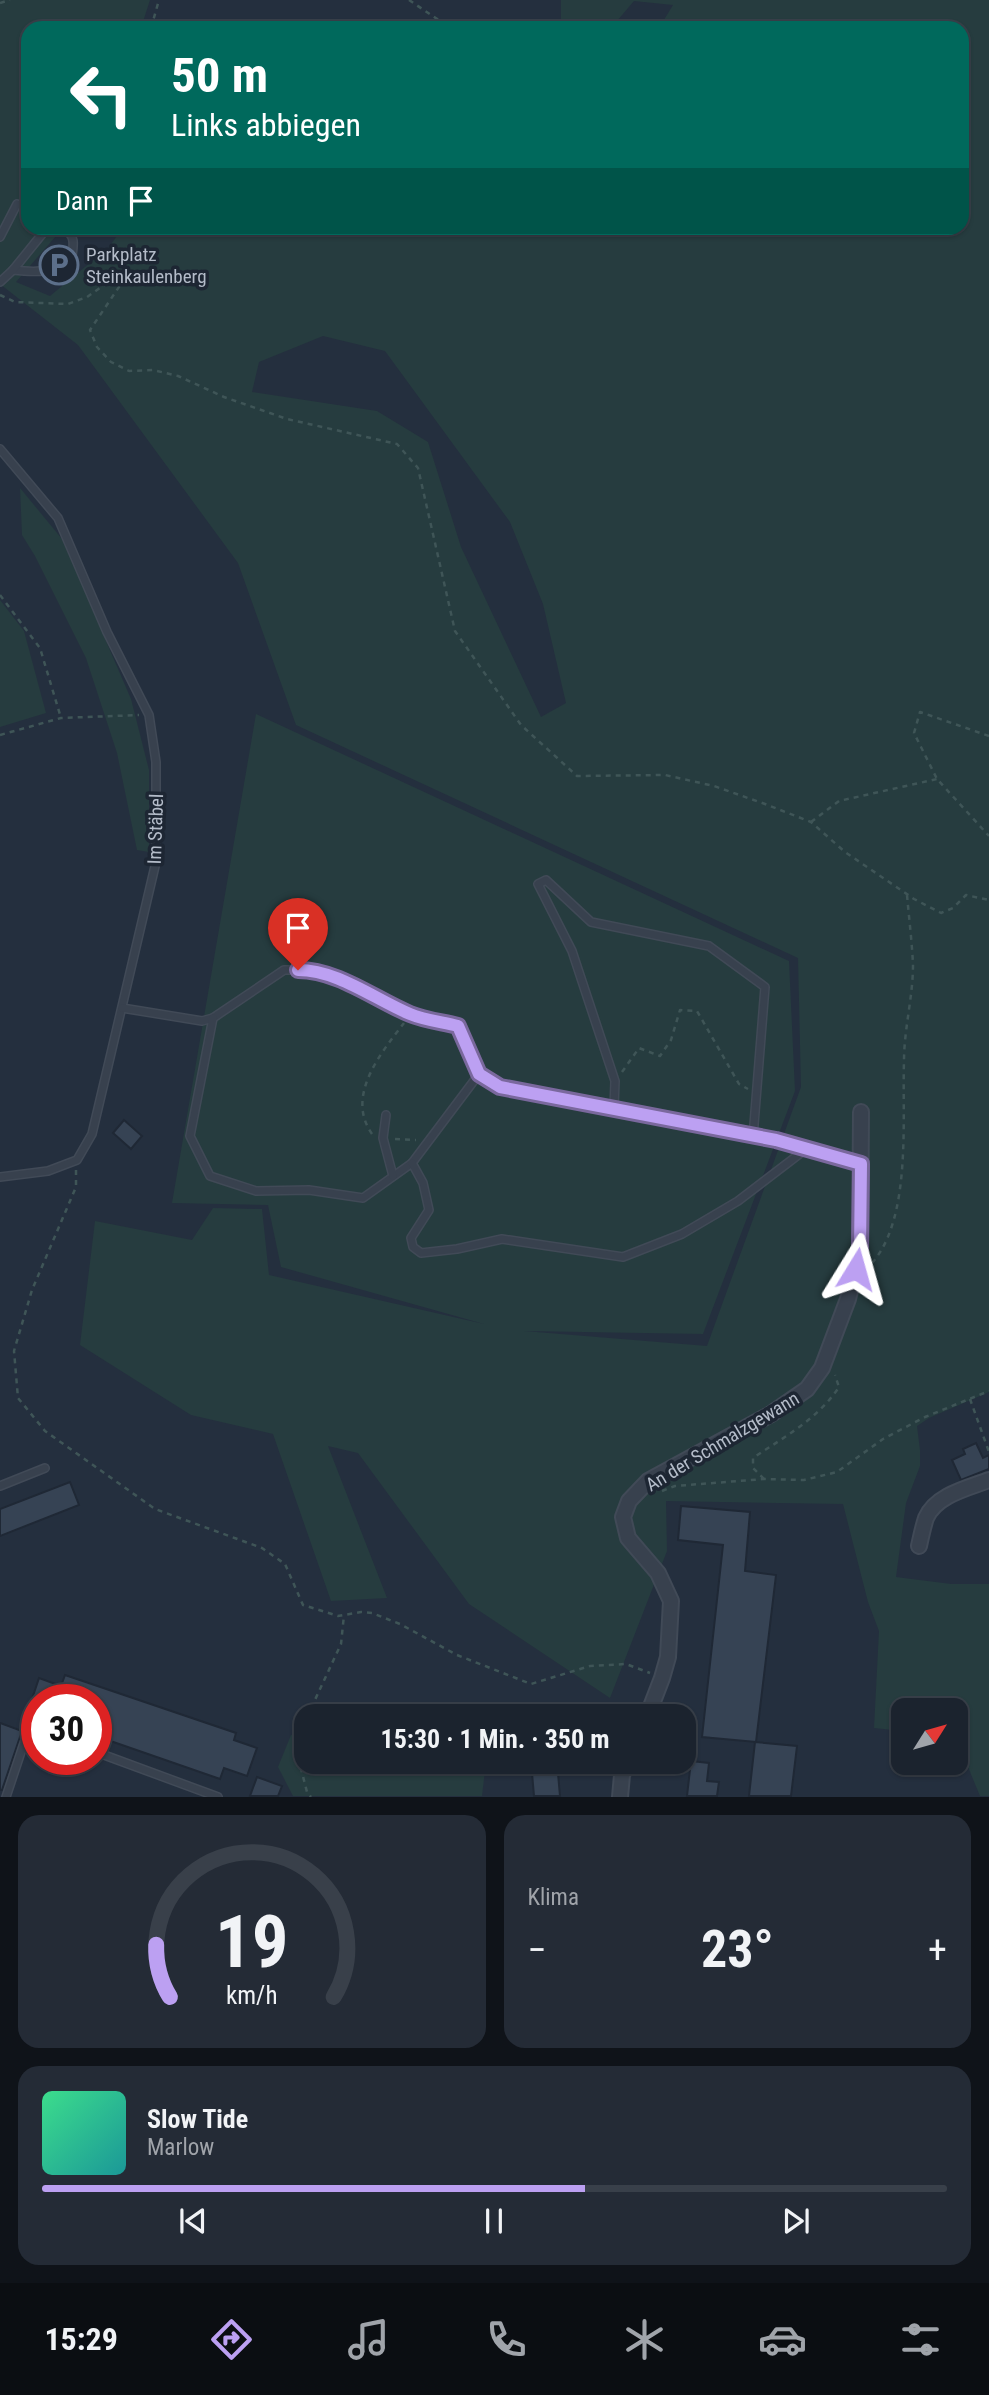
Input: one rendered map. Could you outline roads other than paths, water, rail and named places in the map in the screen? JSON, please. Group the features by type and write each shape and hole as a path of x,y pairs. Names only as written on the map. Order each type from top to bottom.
{"street":[{"name":"An der Schmalzgewann","path":"652,1704 668,1657 671,1601 658,1573 628,1538 623,1517 629,1501 648,1481 771,1414 807,1389 822,1368 848,1299 860,1251 861,1112"},
{"path":"919,1546 927,1517 935,1505 957,1492 989,1480"},
{"path":"620,1797 622,1774"}],"lane":[{"path":"0,237 17,204"},
{"path":"0,282 41,235"},
{"path":"13,270 34,272 57,269 72,256 75,241 72,235"},
{"name":"Im Stäbel","path":"0,449 58,517 107,632 149,715 156,762 156,862 92,1134 77,1160 48,1171 0,1177"},
{"path":"614,1108 615,1081 572,951 538,884 546,880 591,922 709,946 765,987 752,1137"},
{"path":"122,1008 202,1021 213,1018 284,970 313,970 374,994 411,1014 458,1026 479,1074 500,1087 776,1140 861,1164"},
{"path":"213,1018 190,1136 210,1176 256,1191 309,1190 363,1198 412,1163 479,1074"},
{"path":"386,1115 383,1138 393,1176"},
{"path":"412,1163 424,1183 429,1210 411,1238 413,1247 421,1253 457,1249 502,1239 623,1257 682,1234 738,1201 806,1149"},
{"path":"0,1486 45,1468"},
{"path":"6,1797 21,1752"},
{"path":"112,1758 218,1797"}],"place":[{"name":"Parkplatz Steinkaulenberg","path":"59,265"}]}
